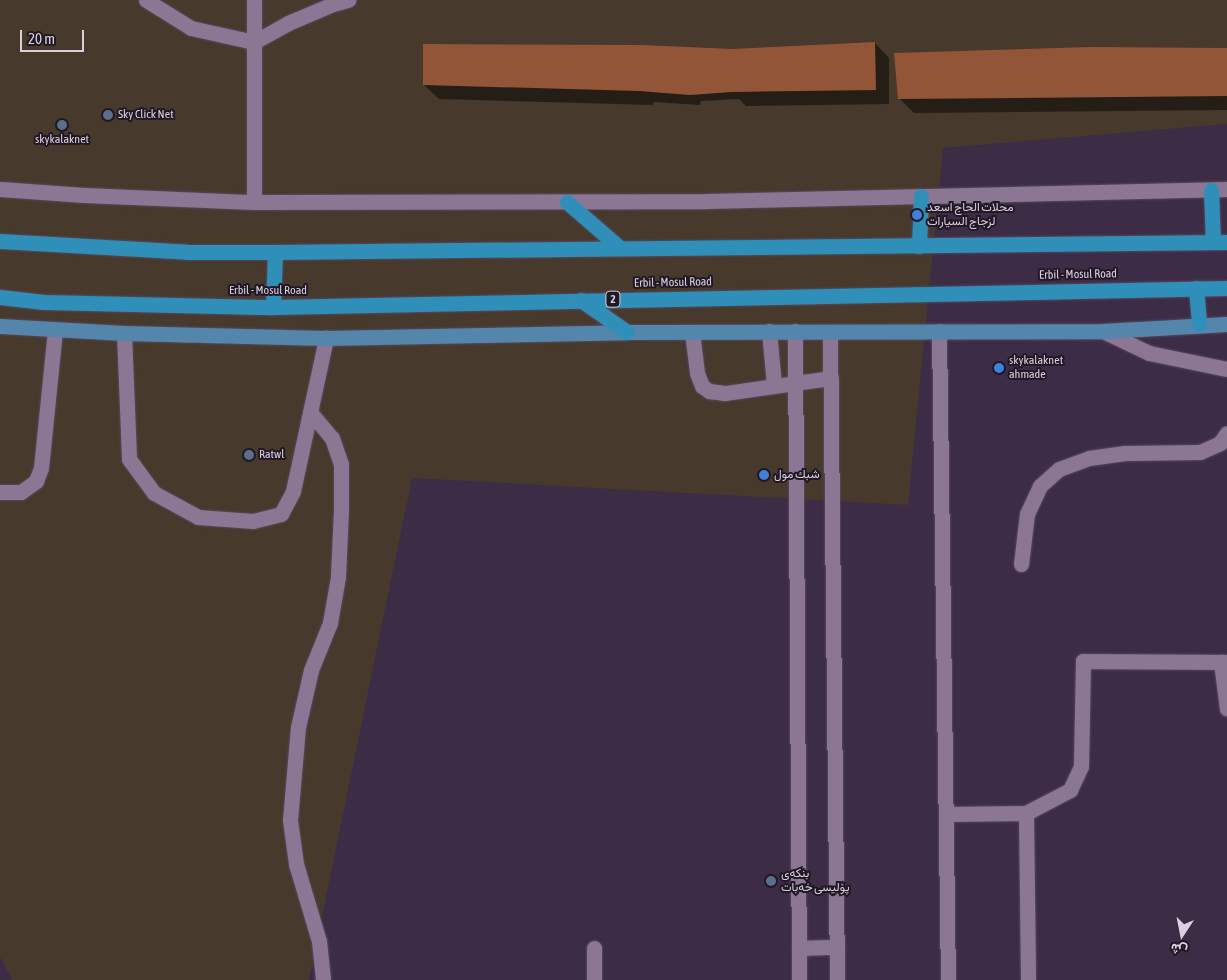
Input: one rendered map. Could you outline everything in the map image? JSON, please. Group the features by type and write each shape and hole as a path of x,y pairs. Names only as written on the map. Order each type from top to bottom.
{"highway":[{"path":"0,242 188,252 275,252 1220,242 1211,190"},
{"path":"919,246 921,196"},
{"path":"567,202 619,248"},
{"path":"273,307 275,252"},
{"path":"1196,288 1199,324"},
{"name":"Erbil - Mosul Road","path":"0,297 44,302 273,307 1227,288"},
{"path":"581,300 627,332"}],"main road":[{"path":"0,326 124,333 326,338 627,332 1103,331 1199,324 1227,324"}],"street":[{"path":"146,0 191,28 254,42 288,23 332,4 348,0"},
{"path":"254,0 254,202"},
{"path":"0,190 84,196 254,202 567,202 1227,189"},
{"path":"0,492 21,492 36,481 41,468 55,330"},
{"path":"795,331 799,980"},
{"path":"939,331 948,980"},
{"path":"1103,331 1149,353 1227,369"},
{"path":"692,332 697,374 702,386 709,391 725,393 830,378"},
{"path":"769,332 774,386"},
{"path":"830,332 837,980"},
{"path":"124,333 129,459 154,493 198,517 253,521 281,514 293,491 326,338"},
{"path":"310,412 332,438 341,464 338,577 330,623 311,670 298,727 290,820 296,864 319,941 323,980"},
{"path":"1021,564 1028,514 1040,486 1059,469 1089,458 1125,452 1200,452 1220,443 1227,433"},
{"path":"947,814 1026,813 1070,790 1081,766 1083,661 1224,662 1227,709"},
{"path":"1026,813 1028,980"},
{"path":"799,948 837,947"},
{"path":"594,948 594,980"}],"shaded area":[{"path":"0,0 1227,0 1227,124 943,148 908,505 412,478 309,980 12,980 0,957"}],"building":[{"path":"875,42 876,90 731,92 690,95 639,91 423,85 423,44 642,45 732,49"},
{"path":"1091,47 1227,48 1227,96 898,99 894,53"}],"place":[{"name":"Sky Click Net","path":"108,115"},
{"name":"skykalaknet","path":"62,125"},
{"name":"محلات الحاج اسعد لزجاج السيارات","path":"917,215"},
{"name":"skykalaknet ahmade","path":"999,368"},
{"name":"Ratwl","path":"249,455"},
{"name":"شبك مول","path":"764,475"},
{"name":"بنکەی پۆلیسی خەبات","path":"771,881"}]}
